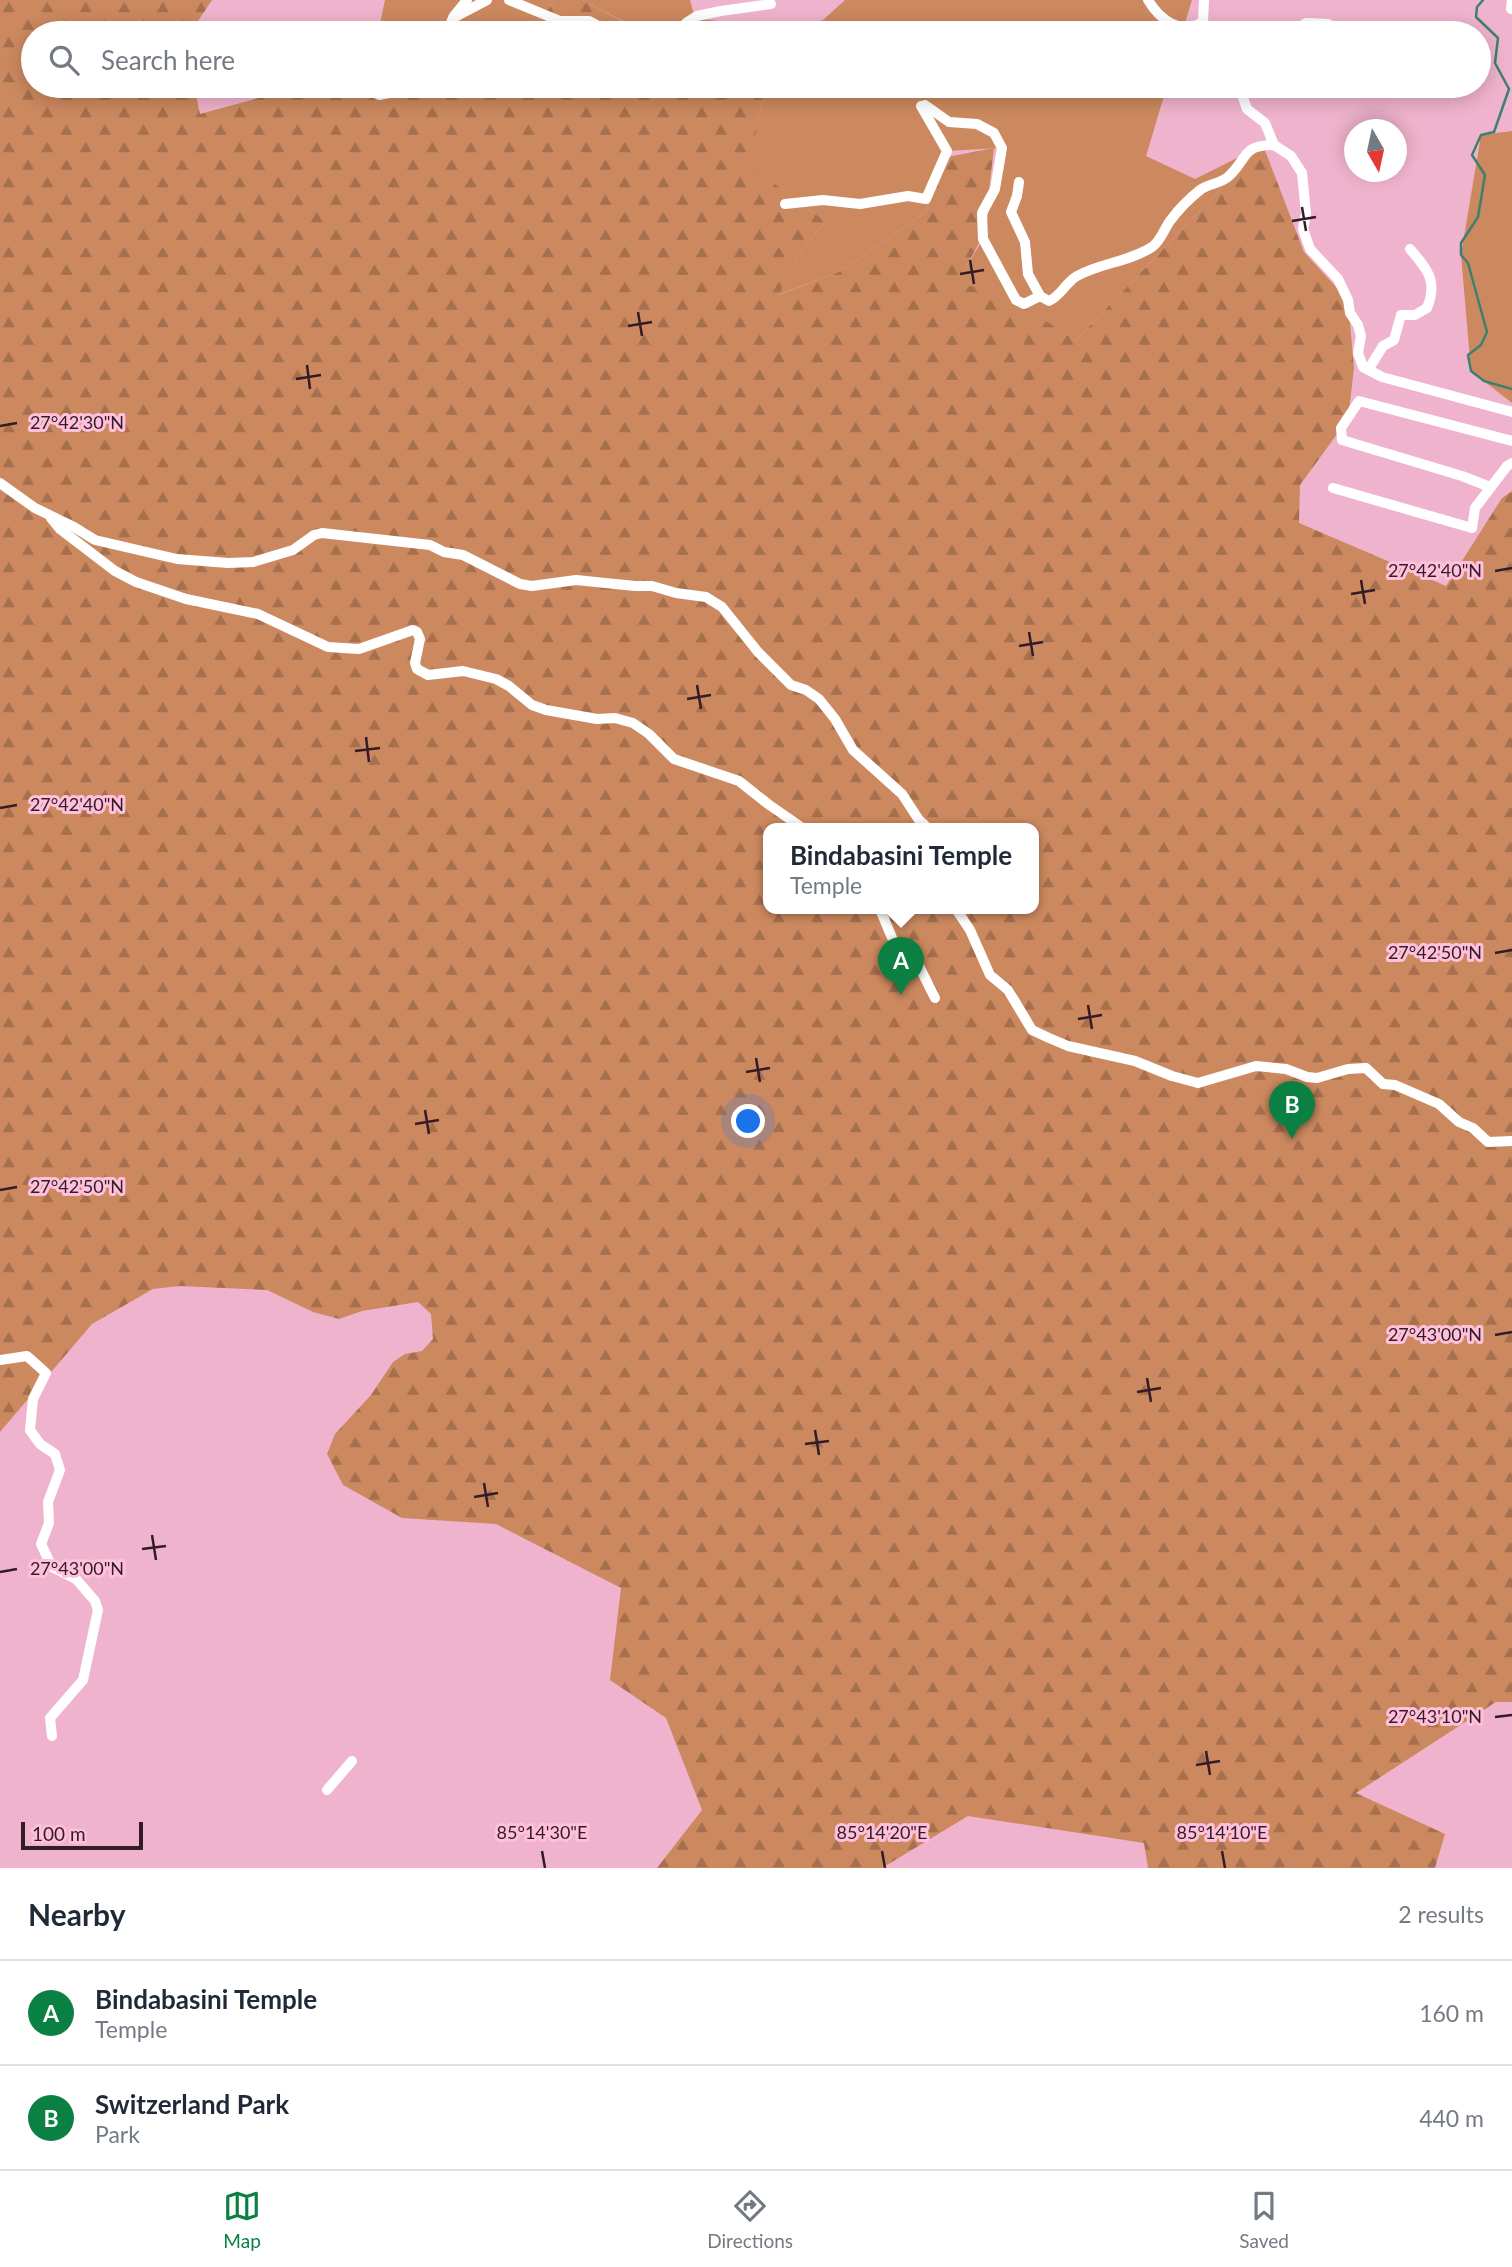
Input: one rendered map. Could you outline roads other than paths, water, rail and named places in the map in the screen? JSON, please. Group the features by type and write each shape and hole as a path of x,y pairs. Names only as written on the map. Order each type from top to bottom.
{"street":[{"path":"452,21 467,0"},
{"path":"453,18 487,0"},
{"path":"509,0 560,21 591,21"},
{"path":"1148,0 1166,21"},
{"path":"1204,0 1207,21"},
{"path":"688,21 697,16 771,4"},
{"path":"1242,98 1247,109 1265,123 1274,145 1291,156 1302,173 1306,213 1303,229 1306,239 1315,257 1338,279 1348,300 1350,313 1361,336 1358,353 1363,366 1382,377 1512,412"},
{"path":"785,204 823,200 860,204 908,196 926,199 947,151 921,106 925,105 948,122 977,124 994,133 1002,148 995,189 982,213 983,239 990,256 1020,303 1024,304 1040,296"},
{"path":"1018,181 1017,197 1011,212 1025,242 1028,274 1040,296 1049,301 1076,276 1154,246 1170,221 1200,190 1230,176 1246,152 1252,148 1274,145"},
{"path":"1368,370 1383,346 1394,340 1401,315 1415,315 1427,309 1432,295 1431,275 1410,249"},
{"path":"1490,487 1342,440 1342,428 1359,401 1512,441"},
{"path":"1333,488 1472,528 1475,509 1490,487 1512,463"},
{"path":"0,483 11,493 95,540 177,559 253,562 293,550 314,535 322,533 430,545 444,552 463,555 501,575 532,586 576,580 652,586 706,597 722,607 771,667 791,685 806,690 819,699 835,719 853,750 902,793 922,823"},
{"path":"49,515 60,529 115,570 136,582 186,599 258,614 328,647 359,649 412,630 417,632 420,639 415,663 421,672 428,676 463,671 478,674 496,679 532,705 546,710 597,719 615,718 633,723 649,734 674,759 739,781 795,823"},
{"path":"882,914 895,945 919,966 935,998"},
{"path":"959,914 970,930 990,975 1008,990 1032,1030 1068,1046 1135,1060 1172,1076 1198,1083 1256,1066 1286,1069 1317,1078 1348,1069 1366,1069 1383,1084 1395,1086 1439,1104 1488,1142 1512,1141"},
{"path":"1499,1142 1512,1134"},
{"path":"0,1360 27,1356 46,1373 33,1399 30,1430 40,1444 55,1454 60,1470 48,1502 49,1523 41,1544 52,1567 76,1579 95,1601 98,1610 83,1680 50,1718 52,1736"},
{"path":"55,1454 62,1443"},
{"path":"327,1790 352,1761"}],"waterway":[{"path":"1480,21 1476,17 1477,7 1483,0"},
{"path":"1491,31 1498,38 1495,63 1509,89 1494,132 1481,135 1472,155 1485,175 1478,217 1461,243 1461,255 1468,263 1487,332 1481,345 1468,355 1471,371 1484,381 1512,389"}],"place":[{"name":"Bindabasini Temple","path":"901,995"},
{"name":"Switzerland Park","path":"1292,1139"}]}
